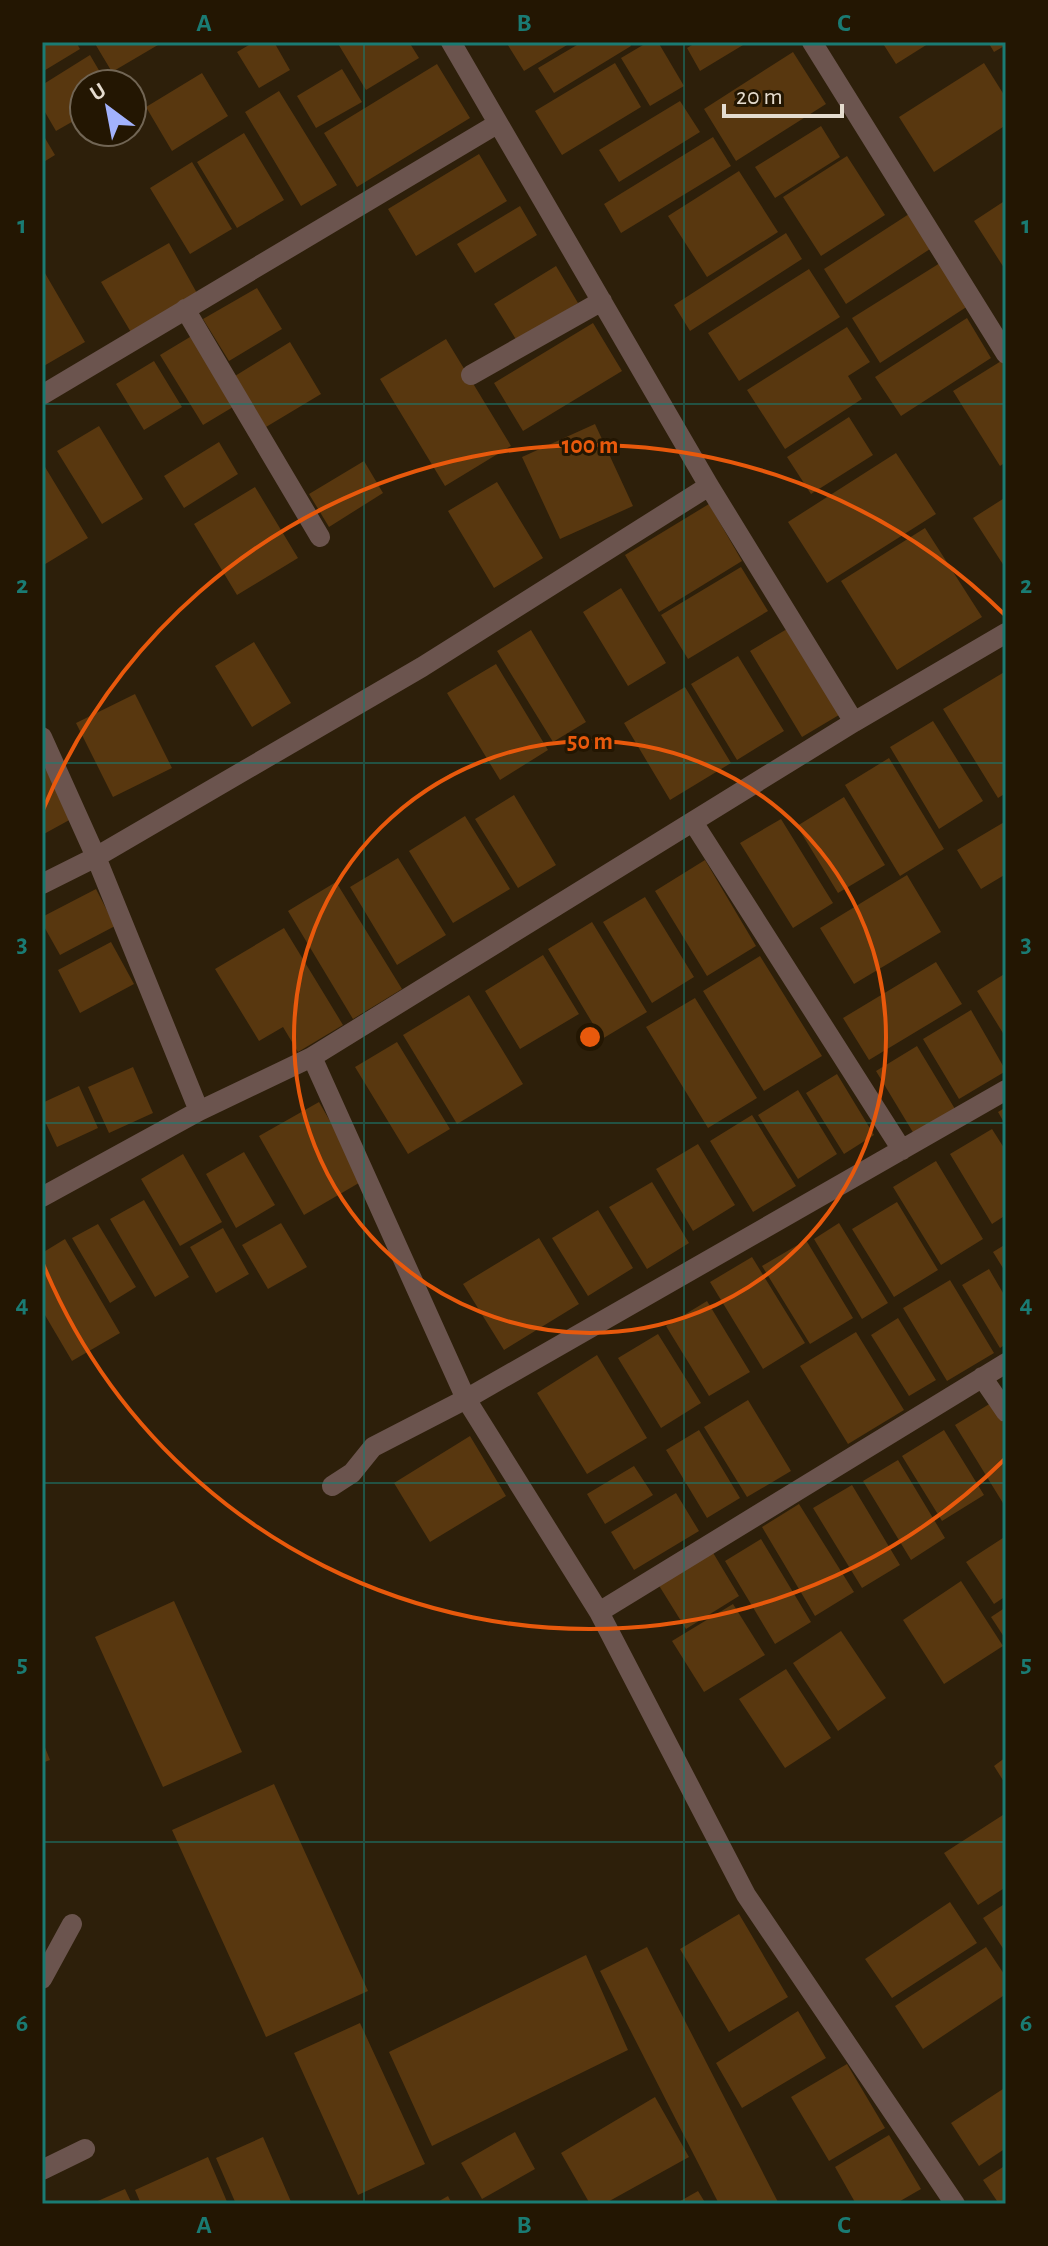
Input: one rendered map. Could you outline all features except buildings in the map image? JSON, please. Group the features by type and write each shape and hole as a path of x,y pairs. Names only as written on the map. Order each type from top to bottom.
{"street":[{"path":"451,42 709,486 854,722"},
{"path":"812,42 1006,354"},
{"path":"42,395 497,124"},
{"path":"471,375 602,301"},
{"path":"185,309 320,537"},
{"path":"42,884 96,857 422,667 709,486"},
{"path":"42,1197 199,1111 312,1057 854,722 1006,633"},
{"path":"42,737 96,857 199,1111"},
{"path":"693,822 902,1150"},
{"path":"312,1057 466,1399 599,1612 746,1895 955,2204"},
{"path":"332,1486 352,1473 373,1447 466,1399 1006,1090"},
{"path":"599,1612 1006,1363"},
{"path":"982,1377 1006,1412"},
{"path":"42,1979 72,1924"},
{"path":"42,2170 85,2149"}]}
